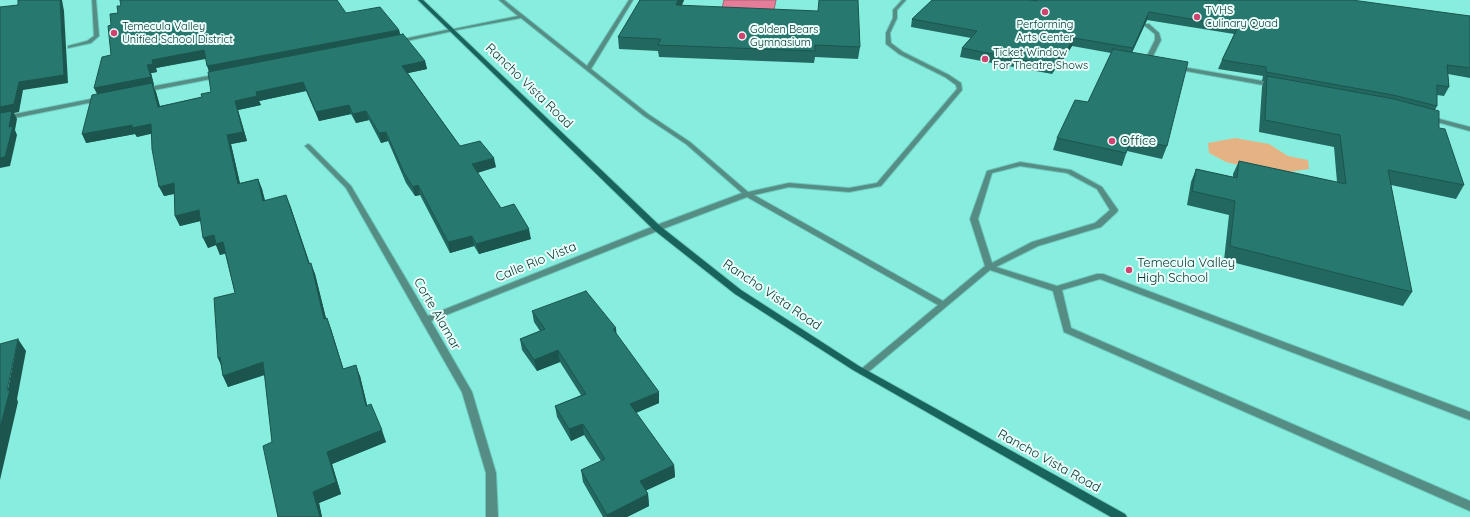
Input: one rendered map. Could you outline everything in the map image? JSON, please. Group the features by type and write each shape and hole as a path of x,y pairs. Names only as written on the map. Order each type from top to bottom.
{"main road":[{"name":"Rancho Vista Road","path":"420,0 657,228 738,292 863,372 1121,517"}],"street":[{"path":"70,47 88,42 97,36 95,0"},
{"path":"501,0 646,115 688,143 747,194 944,305"},
{"path":"588,69 631,0"},
{"name":"Calle Rio Vista","path":"425,320 747,194 789,186 849,190 879,185 960,89 958,84 947,76 901,53 889,44 888,33 895,18 895,10 904,0"},
{"path":"391,42 521,17"},
{"path":"1148,25 1157,34 1158,40 1148,60 1150,63 1157,64"},
{"path":"1171,67 1280,87"},
{"path":"141,91 227,74"},
{"path":"0,119 110,97"},
{"path":"1423,116 1470,129"},
{"name":"Corte Alamar","path":"308,146 349,187 467,392 491,473 492,517"},
{"path":"863,372 989,267 1035,244 1098,225 1114,210 1100,188 1069,170 1020,164 989,172 974,219 989,267"},
{"path":"989,267 1058,290 1100,276 1470,416"},
{"path":"1058,290 1067,330 1470,506"}],"shaded area":[{"path":"724,0 776,0 774,10 722,8"},
{"path":"1235,138 1269,144 1288,156 1308,160 1309,169 1275,174 1226,162 1209,153 1208,143"}],"building":[{"path":"18,0 60,0 64,75 19,82 14,104 0,107 0,7 18,5"},
{"path":"120,0 337,0 346,13 380,7 399,30 207,66 204,50 152,60 153,64 147,65 151,77 94,88 102,57 111,55 108,26 111,25 110,14 118,13 117,6 121,6"},
{"path":"640,0 678,0 676,5 818,11 819,0 858,0 860,47 815,45 815,51 658,45 661,39 618,37"},
{"path":"932,0 1352,0 1470,16 1470,68 1447,65 1449,87 1437,85 1437,106 1393,95 1266,72 1266,67 1222,60 1238,27 1149,12 1133,48 1074,38 1064,55 1061,54 1054,66 962,48 977,31 912,19"},
{"path":"403,34 425,61 402,66 460,146 480,141 494,158 472,164 501,208 514,204 529,229 476,244 472,236 448,242 418,185 413,187 404,173 386,132 379,133 366,111 353,114 349,105 316,112 303,82 256,92 257,96 235,101 243,132 227,135 238,184 258,179 263,201 286,195 309,264 311,263 324,319 327,318 343,369 356,365 366,406 371,404 382,430 327,452 336,482 313,492 320,517 278,517 263,446 272,442 263,362 223,376 220,357 218,358 214,298 235,293 223,242 216,244 214,235 203,238 199,210 175,216 174,183 159,187 152,149 151,124 132,128 132,125 82,134 92,95 152,83 158,107 202,97 201,94 211,92 208,72"},
{"path":"1113,49 1188,62 1167,146 1131,139 1126,153 1057,138 1075,100 1088,102"},
{"path":"1267,76 1394,99 1439,111 1439,128 1445,129 1464,185 1388,170 1412,292 1230,246 1235,201 1192,191 1196,169 1237,178 1239,161 1346,184 1340,135 1265,120"},
{"path":"12,111 9,127 13,126 5,157 0,158 0,113"},
{"path":"586,291 616,328 613,329 659,392 630,404 674,465 640,481 648,494 607,515 581,470 605,459 583,424 569,429 555,406 586,394 558,350 534,360 520,339 545,329 532,311"},
{"path":"18,339 7,390 10,390 0,428 0,344"}],"place":[{"name":"Performing Arts Center","path":"1045,12"},
{"name":"TVHS Culinary Quad","path":"1197,17"},
{"name":"Temecula Valley Unified School District","path":"114,33"},
{"name":"Golden Bears Gymnasium","path":"742,36"},
{"name":"Ticket Window For Theatre Shows","path":"985,59"},
{"name":"Office","path":"1112,141"},
{"name":"Temecula Valley High School","path":"1129,270"}]}
